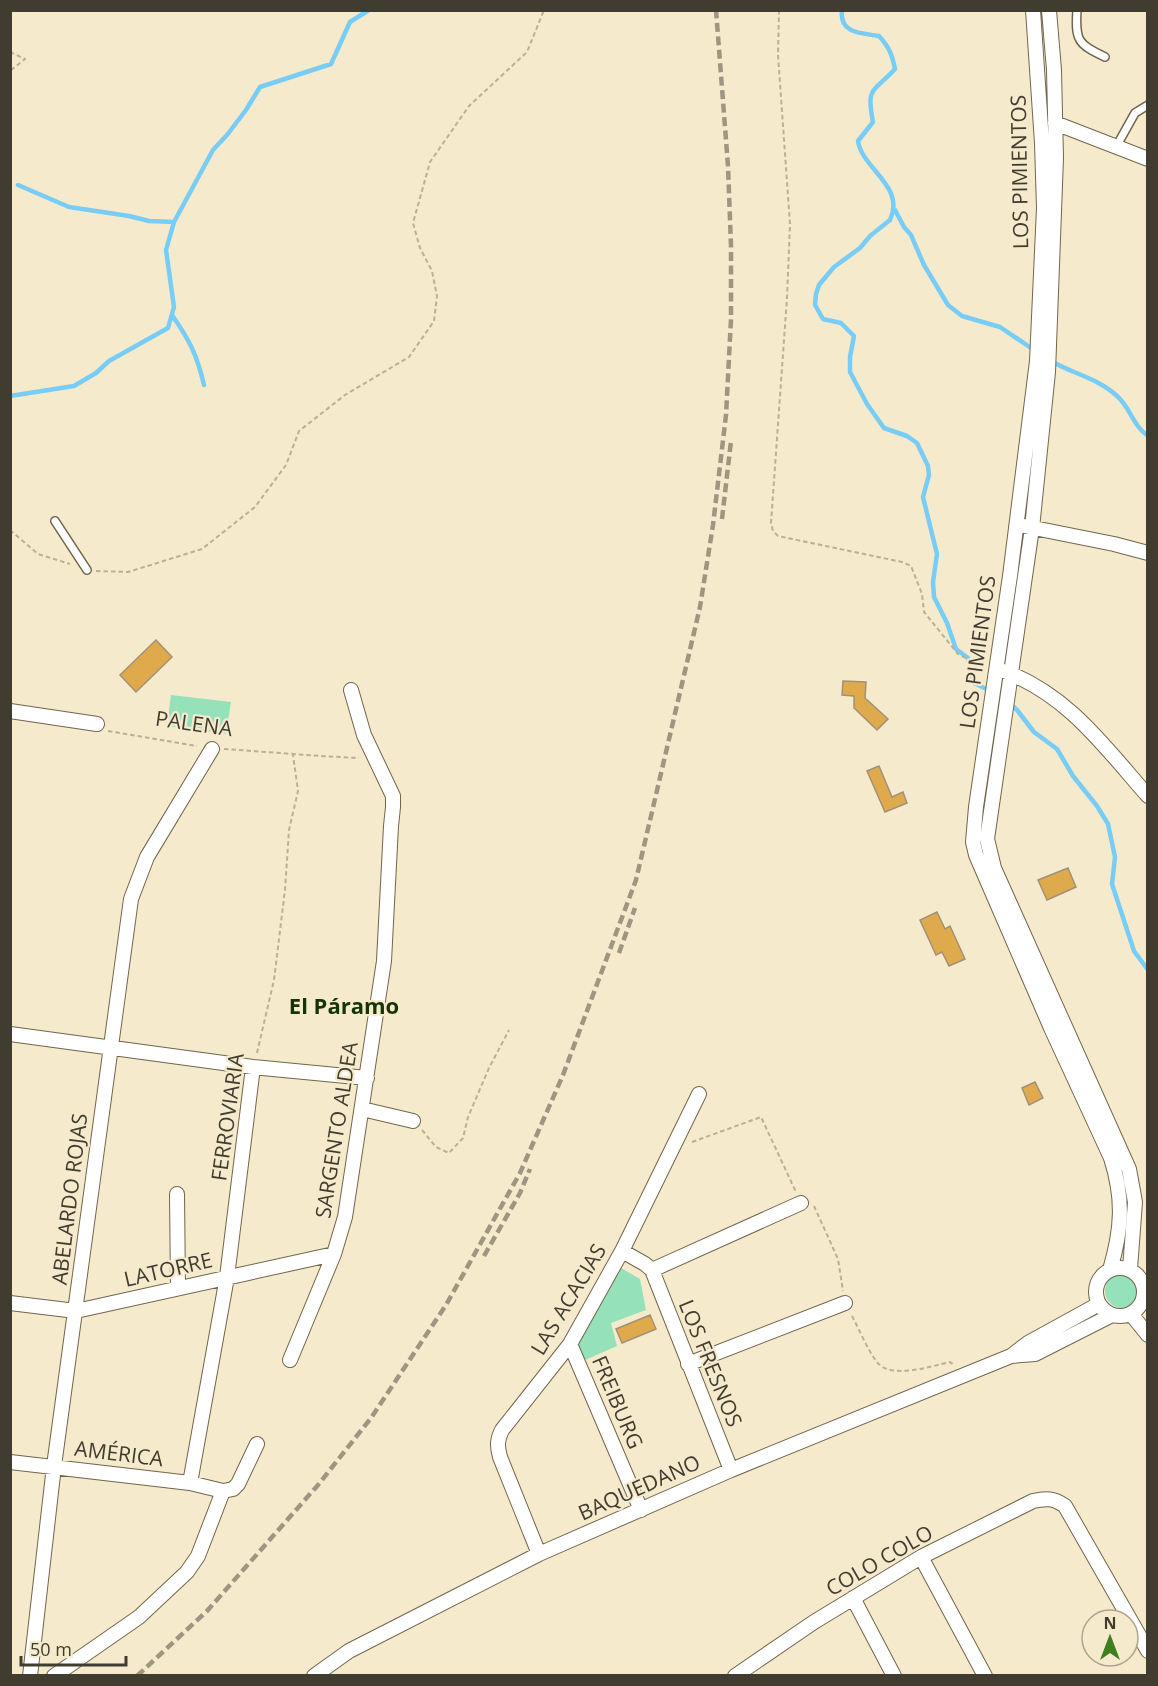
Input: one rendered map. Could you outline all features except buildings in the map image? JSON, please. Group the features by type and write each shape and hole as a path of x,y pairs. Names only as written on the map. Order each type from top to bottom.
{"street":[{"name":"LOS PIMIENTOS","path":"1033,10 1044,208 1037,362 973,842 976,855 1114,1166 1119,1186 1121,1215 1118,1242 1110,1270"},
{"name":"LOS PIMIENTOS","path":"1048,10 1054,70 1055,123 1054,268 1048,372 1032,528 989,811 987,839 994,868 1129,1169 1135,1202 1130,1269"},
{"path":"1055,123 1148,159"},
{"path":"1017,525 1148,553"},
{"path":"996,669 1041,688 1065,706 1148,796"},
{"name":"SARGENTO ALDEA","path":"290,1360 333,1254 347,1208 384,961 393,796 364,735 351,690"},
{"path":"10,711 97,724"},
{"name":"ABELARDO ROJAS","path":"30,1676 54,1467 127,920 138,876 147,856 212,749"},
{"path":"10,1034 253,1067 367,1078"},
{"name":"FERROVIARIA","path":"190,1483 227,1277 253,1067"},
{"name":"LAS ACACIAS","path":"539,1554 500,1457 497,1445 502,1430 570,1344 622,1251 699,1094"},
{"path":"362,1109 413,1121"},
{"path":"177,1194 178,1288"},
{"path":"622,1251 652,1270 801,1203"},
{"name":"LATORRE","path":"10,1303 76,1311 333,1254"},
{"path":"1011,1356 1035,1354 1112,1315 1131,1314 1142,1303 1145,1288 1137,1274 1130,1269 1110,1270 1100,1278 1097,1284 1099,1304 1112,1315"},
{"name":"LOS FRESNOS","path":"652,1270 731,1470"},
{"path":"688,1364 845,1303"},
{"path":"1011,1356 1028,1343 1099,1304"},
{"path":"1131,1314 1148,1335"},
{"name":"FREIBURG","path":"570,1344 641,1510"},
{"name":"BAQUEDANO","path":"314,1676 349,1652 539,1554 731,1470 1011,1356"},
{"path":"54,1676 139,1617 187,1572 198,1556 223,1491 233,1489 238,1484 257,1444"},
{"name":"AMÉRICA","path":"10,1461 190,1483 223,1491"},
{"name":"COLO COLO","path":"735,1676 763,1655 921,1557 1033,1501 1053,1499 1065,1506 1148,1651"},
{"path":"921,1557 986,1676"},
{"path":"853,1598 894,1676"}],"lane":[{"path":"1077,10 1077,40 1086,48 1105,57"},
{"path":"1116,147 1135,113 1148,105"},
{"path":"55,521 87,570"}],"path":[{"path":"10,530 38,554 87,570 128,572 201,549 255,507 286,465 299,431 345,395 409,357 434,321 437,296 432,271 420,248 413,223 430,162 469,106 526,52 544,10"},
{"path":"779,10 778,55 790,224 771,523 773,531 778,536 902,562 911,566 922,594 924,612 958,654 965,659 979,659 999,650"},
{"path":"10,52 25,59 10,71"},
{"name":"PALENA","path":"97,724 103,730 212,749 377,759"},
{"name":"FERROVIARIA","path":"253,1067 274,980 285,890 289,830 298,791 293,755"},
{"path":"413,1121 436,1147 449,1153 463,1138 468,1117 489,1068 509,1030"},
{"path":"672,1149 761,1117 801,1203 813,1203 838,1259 845,1303 878,1365 894,1372 950,1362 964,1374"}],"green space":[{"path":"171,695 231,702 226,734 167,726"},
{"path":"621,1268 640,1279 646,1310 611,1323 617,1346 583,1361 576,1342"},
{"path":"1122,1274 1134,1279 1139,1291 1134,1303 1122,1308 1110,1303 1105,1291 1110,1279"}],"waterway":[{"path":"10,396 74,386 96,373 109,361 168,328 174,307 166,250 174,222 213,150 246,110 260,87 331,64 350,22 369,10"},
{"path":"842,10 842,18 848,28 859,33 879,36 888,47 894,64 895,69 873,91 870,102 873,122 858,141 861,151 888,187 893,208 890,220 870,236 860,248 834,267 819,285 815,305 823,319 841,323 854,336 850,372 867,404 884,428 907,436 917,443 928,466 929,475 923,497 937,554 933,582 934,597 947,623 956,649 968,658 974,683 1003,697 1017,710 1034,732 1057,749 1073,776 1108,824 1115,857 1112,884 1134,951 1148,970"},
{"path":"18,185 69,207 149,221 174,222"},
{"path":"895,210 948,305 962,316 1000,327 1034,350"},
{"path":"172,315 192,348 204,385"},
{"path":"1051,361 1094,380 1110,390 1121,400 1139,427 1148,436"}],"railway":[{"path":"137,1676 207,1611 318,1485 371,1418 446,1305 520,1173 563,1075 636,880 700,607 713,525 726,415 731,319 731,246 728,166 716,10"},
{"path":"722,519 731,441"},
{"path":"619,953 635,908"},
{"path":"484,1256 520,1193 530,1169"}],"district":[{"name":"El Páramo","path":"344,1005"}]}
